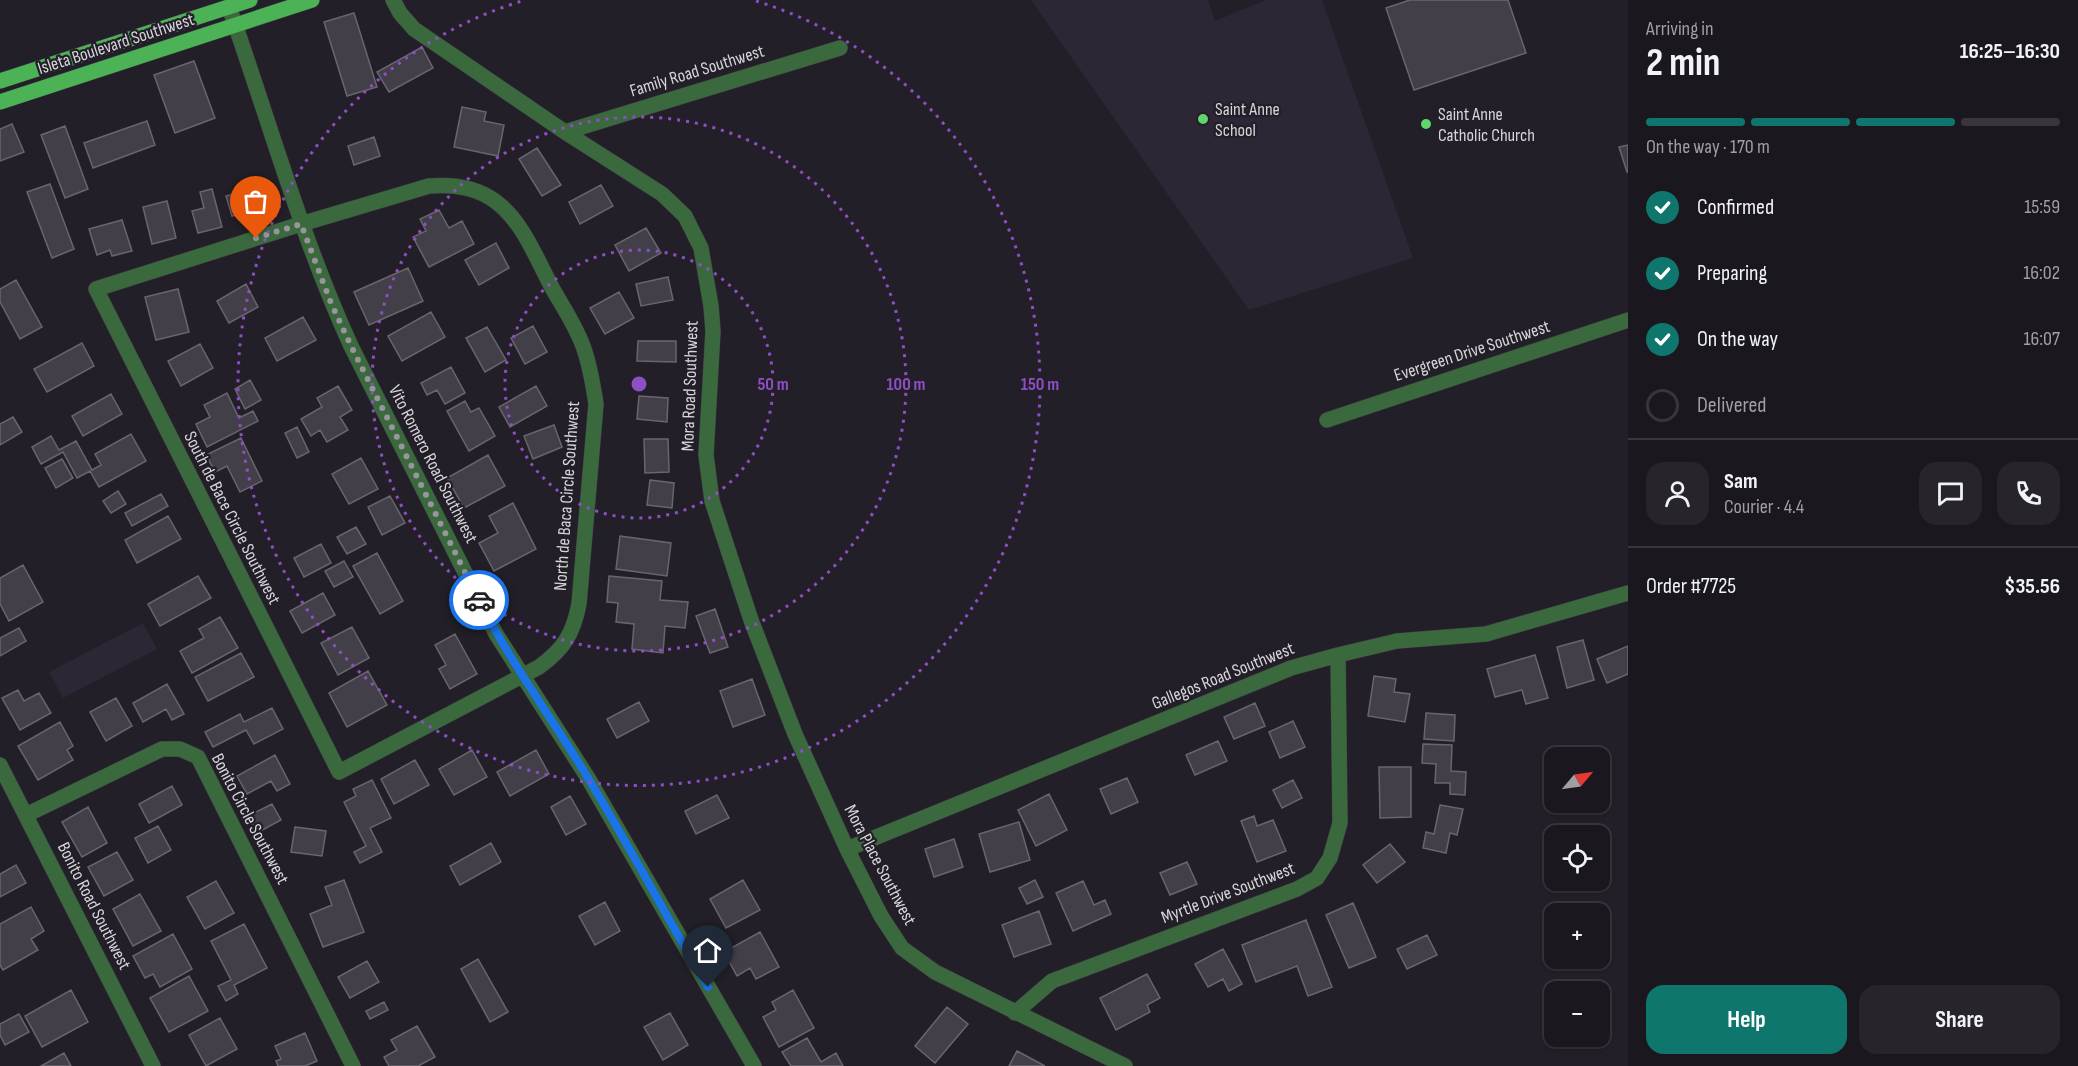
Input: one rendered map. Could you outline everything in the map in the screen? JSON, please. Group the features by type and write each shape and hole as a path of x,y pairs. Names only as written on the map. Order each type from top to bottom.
{"main road":[{"name":"Isleta Boulevard Southwest","path":"0,81 250,0"},
{"name":"Isleta Boulevard Southwest","path":"0,102 306,1"}],"street":[{"name":"Mora Road Southwest","path":"393,0 400,13 414,29 565,132 662,194 685,216 701,248 711,306 713,331 706,455 712,501 751,620 795,734"},
{"name":"Vito Romero Road Southwest","path":"229,7 301,224 331,303 351,346 496,634 588,778 754,1066"},
{"name":"Family Road Southwest","path":"565,132 840,48"},
{"name":"North de Baca Circle Southwest","path":"301,224 429,186 453,186 481,192 503,208 521,230 577,332 592,377 596,404 579,604 575,622 563,645 552,657 522,677"},
{"name":"South de Bace Circle Southwest","path":"301,224 96,289 339,772 522,677"},
{"name":"Evergreen Drive Southwest","path":"1328,420 1628,320"},
{"name":"Gallegos Road Southwest","path":"848,849 1291,669 1397,641 1486,634 1628,593"},
{"name":"Myrtle Drive Southwest","path":"1016,1013 1052,981 1297,889 1317,878 1330,858 1340,823 1338,655"},
{"name":"Mora Place Southwest","path":"795,734 881,916 902,948 935,972 1125,1066"},
{"name":"Bonito Circle Southwest","path":"26,815 162,749 180,749 198,757 353,1066"},
{"name":"Bonito Road Southwest","path":"0,765 153,1066"}],"shaded area":[{"path":"1031,0 1208,0 1215,21 1266,0 1322,0 1413,258 1249,310"},
{"path":"143,623 157,649 63,698 49,672"}],"building":[{"path":"1410,0 1508,0 1526,53 1414,90 1386,8"},
{"path":"354,13 377,87 347,96 324,22"},
{"path":"422,47 433,68 389,92 377,72"},
{"path":"194,61 215,118 175,133 154,75"},
{"path":"462,107 486,112 484,121 504,125 498,156 454,147"},
{"path":"147,121 155,145 93,168 84,143"},
{"path":"12,124 24,152 0,161 0,129"},
{"path":"65,126 88,189 65,198 41,135"},
{"path":"374,137 380,156 354,165 348,146"},
{"path":"1628,145 1628,172 1627,172 1619,147"},
{"path":"537,148 561,185 542,196 519,159"},
{"path":"50,184 74,249 52,258 27,192"},
{"path":"601,185 613,206 580,224 569,202"},
{"path":"255,188 262,208 232,216 226,196"},
{"path":"212,189 222,227 198,233 192,211 204,208 200,192"},
{"path":"167,201 176,238 152,244 143,207"},
{"path":"439,210 449,228 462,221 474,244 429,267 413,237 426,231 420,219"},
{"path":"122,220 132,251 112,256 110,250 97,255 89,229"},
{"path":"646,228 661,253 629,271 615,245"},
{"path":"496,243 509,268 479,285 465,260"},
{"path":"408,268 423,301 369,325 354,292"},
{"path":"668,277 673,300 641,306 636,284"},
{"path":"16,280 42,327 20,339 0,302 0,289"},
{"path":"246,284 258,307 229,323 217,301"},
{"path":"178,289 189,332 156,340 145,297"},
{"path":"619,292 634,318 605,334 590,308"},
{"path":"431,312 445,337 402,361 388,336"},
{"path":"303,317 316,340 277,361 265,338"},
{"path":"533,326 547,352 525,364 511,338"},
{"path":"487,327 506,360 485,372 466,338"},
{"path":"638,341 676,341 676,362 637,361"},
{"path":"82,343 94,366 47,392 34,369"},
{"path":"200,344 213,368 181,386 168,361"},
{"path":"451,367 465,393 445,404 437,390 427,395 421,383"},
{"path":"250,380 261,400 245,409 235,389"},
{"path":"338,386 352,410 340,417 348,430 327,442 320,430 311,436 301,419 322,407 317,398"},
{"path":"536,386 547,406 510,427 499,407"},
{"path":"227,393 239,418 253,411 258,421 207,447 196,424 210,417 204,405"},
{"path":"111,394 122,414 83,436 72,416"},
{"path":"639,396 668,398 667,422 637,419"},
{"path":"465,401 471,412 479,408 495,436 469,451 447,411"},
{"path":"13,417 22,432 0,445 0,424"},
{"path":"554,425 562,447 533,459 524,436"},
{"path":"297,427 309,452 297,458 285,433"},
{"path":"131,434 146,461 99,487 90,471 77,478 63,452 41,464 32,447 51,436 59,450 76,441 92,470 101,465 95,454"},
{"path":"241,438 262,481 240,492 227,466 215,472 206,455"},
{"path":"644,439 668,439 669,472 645,473"},
{"path":"488,455 505,486 464,508 447,478"},
{"path":"361,458 378,489 349,504 332,474"},
{"path":"62,459 73,478 56,488 45,468"},
{"path":"650,480 674,483 672,508 647,505"},
{"path":"118,491 126,504 111,513 103,501"},
{"path":"161,494 168,506 132,526 125,513"},
{"path":"390,496 405,523 382,535 368,507"},
{"path":"513,503 536,549 494,571 479,543 498,533 489,516"},
{"path":"168,516 181,539 137,563 125,540"},
{"path":"356,527 366,544 347,554 337,537"},
{"path":"620,536 671,543 667,576 616,569"},
{"path":"321,544 331,563 304,577 294,558"},
{"path":"377,553 403,601 380,614 353,566"},
{"path":"344,561 353,577 334,587 325,571"},
{"path":"23,565 43,602 9,621 0,604 0,578"},
{"path":"198,576 211,598 160,626 148,604"},
{"path":"609,576 662,581 660,600 688,602 685,628 665,626 663,653 632,649 634,624 616,622 618,603 607,602"},
{"path":"323,593 335,615 302,633 290,611"},
{"path":"715,609 728,647 710,653 696,616"},
{"path":"220,617 238,648 192,673 180,651 204,638 199,629"},
{"path":"352,627 369,658 338,675 321,643"},
{"path":"19,628 26,641 0,656 0,638"},
{"path":"455,634 477,674 450,689 439,669 446,665 435,645"},
{"path":"1583,640 1594,680 1567,688 1557,647"},
{"path":"1628,646 1628,674 1607,683 1597,659"},
{"path":"241,653 254,677 208,701 195,677"},
{"path":"1535,655 1548,698 1526,704 1522,690 1495,697 1487,669"},
{"path":"368,671 387,705 347,727 329,693"},
{"path":"1374,676 1396,679 1394,692 1410,694 1405,722 1368,716"},
{"path":"752,679 765,715 733,727 720,691"},
{"path":"167,684 184,714 172,720 166,709 143,722 133,703"},
{"path":"18,690 24,701 39,693 51,713 20,730 2,698"},
{"path":"116,698 132,726 106,741 90,712"},
{"path":"639,702 649,721 617,738 607,719"},
{"path":"1255,703 1265,726 1234,739 1224,717"},
{"path":"272,708 283,729 254,744 246,730 213,747 205,732 240,714 244,722"},
{"path":"1426,713 1455,715 1454,741 1424,739"},
{"path":"1293,721 1305,747 1280,758 1269,732"},
{"path":"60,722 73,746 67,750 73,760 38,780 18,746"},
{"path":"1218,741 1227,761 1195,775 1186,755"},
{"path":"1423,744 1452,745 1451,771 1466,772 1465,795 1450,794 1450,783 1435,783 1436,764 1422,763"},
{"path":"472,750 487,777 454,795 439,769"},
{"path":"536,750 549,774 510,796 497,772"},
{"path":"275,755 290,784 277,791 271,781 247,794 237,776"},
{"path":"415,760 429,785 394,804 381,779"},
{"path":"1379,767 1411,767 1411,817 1380,818"},
{"path":"1127,778 1138,802 1111,814 1100,789"},
{"path":"372,780 391,818 370,828 382,852 360,863 354,852 366,846 344,802 356,796 353,789"},
{"path":"1293,780 1302,798 1282,808 1273,790"},
{"path":"172,786 182,805 149,823 139,804"},
{"path":"1049,794 1067,830 1036,846 1018,810"},
{"path":"717,795 729,818 696,834 685,811"},
{"path":"570,796 586,824 566,835 551,807"},
{"path":"272,804 281,820 257,833 248,816"},
{"path":"1440,805 1463,809 1457,835 1450,833 1446,853 1423,848 1426,832 1434,834"},
{"path":"88,807 107,843 82,857 62,822"},
{"path":"1254,816 1257,826 1273,820 1286,851 1257,862 1241,821"},
{"path":"1019,822 1030,860 990,872 979,834"},
{"path":"158,826 171,850 148,863 135,838"},
{"path":"295,827 326,831 322,856 291,852"},
{"path":"954,839 963,867 934,877 925,849"},
{"path":"491,843 501,862 460,885 450,866"},
{"path":"1390,844 1405,862 1377,883 1363,865"},
{"path":"117,852 133,880 104,896 88,867"},
{"path":"1187,862 1197,884 1170,895 1160,873"},
{"path":"16,865 26,883 0,897 0,874"},
{"path":"344,880 364,932 323,947 310,914 332,905 325,887"},
{"path":"743,880 760,910 726,928 710,899"},
{"path":"1035,880 1043,897 1027,904 1019,888"},
{"path":"216,881 234,913 205,929 187,897"},
{"path":"1083,881 1094,905 1105,900 1111,914 1073,931 1056,893"},
{"path":"140,894 161,931 133,946 113,909"},
{"path":"605,902 620,931 595,945 579,916"},
{"path":"1353,903 1376,957 1349,968 1326,915"},
{"path":"31,907 44,931 31,939 38,950 3,970 0,965 0,924"},
{"path":"1039,911 1051,944 1014,957 1002,925"},
{"path":"1306,920 1332,987 1308,996 1297,966 1256,982 1242,945"},
{"path":"244,924 267,968 234,985 238,994 226,1001 218,986 231,980 211,941"},
{"path":"760,932 779,967 756,979 750,968 737,976 724,952"},
{"path":"173,934 192,969 160,987 153,974 145,978 133,956"},
{"path":"1427,935 1437,955 1407,969 1397,949"},
{"path":"1223,949 1242,984 1229,991 1223,979 1208,987 1195,964"},
{"path":"478,959 508,1012 490,1022 461,969"},
{"path":"367,961 379,982 350,998 338,977"},
{"path":"1147,974 1160,998 1147,1005 1150,1012 1116,1030 1100,998"},
{"path":"189,976 208,1011 169,1032 150,998"},
{"path":"71,990 88,1022 42,1047 25,1016"},
{"path":"793,990 814,1028 779,1047 763,1017 776,1010 772,1002"},
{"path":"384,1002 388,1010 370,1019 366,1011"},
{"path":"947,1007 968,1024 935,1063 915,1046"},
{"path":"670,1013 688,1045 663,1060 644,1027"},
{"path":"19,1014 29,1032 5,1045 0,1035 0,1024"},
{"path":"220,1018 237,1049 206,1066 189,1035"},
{"path":"417,1026 435,1057 418,1066 389,1066 384,1057 397,1050 391,1040"},
{"path":"305,1033 317,1061 305,1066 278,1066 276,1061 281,1059 275,1046"},
{"path":"807,1038 821,1062 836,1053 843,1066 791,1066 782,1052"},
{"path":"1017,1051 1045,1066 1009,1066"},
{"path":"64,1053 71,1066 41,1066"}],"way so far":[{"path":"256,238 301,224 331,303 351,346 479,600"}],"place":[{"name":"Saint Anne School","path":"1203,119"},
{"name":"Saint Anne Catholic Church","path":"1426,124"}],"route":[{"path":"479,600 522,677 588,778 708,987"}]}
